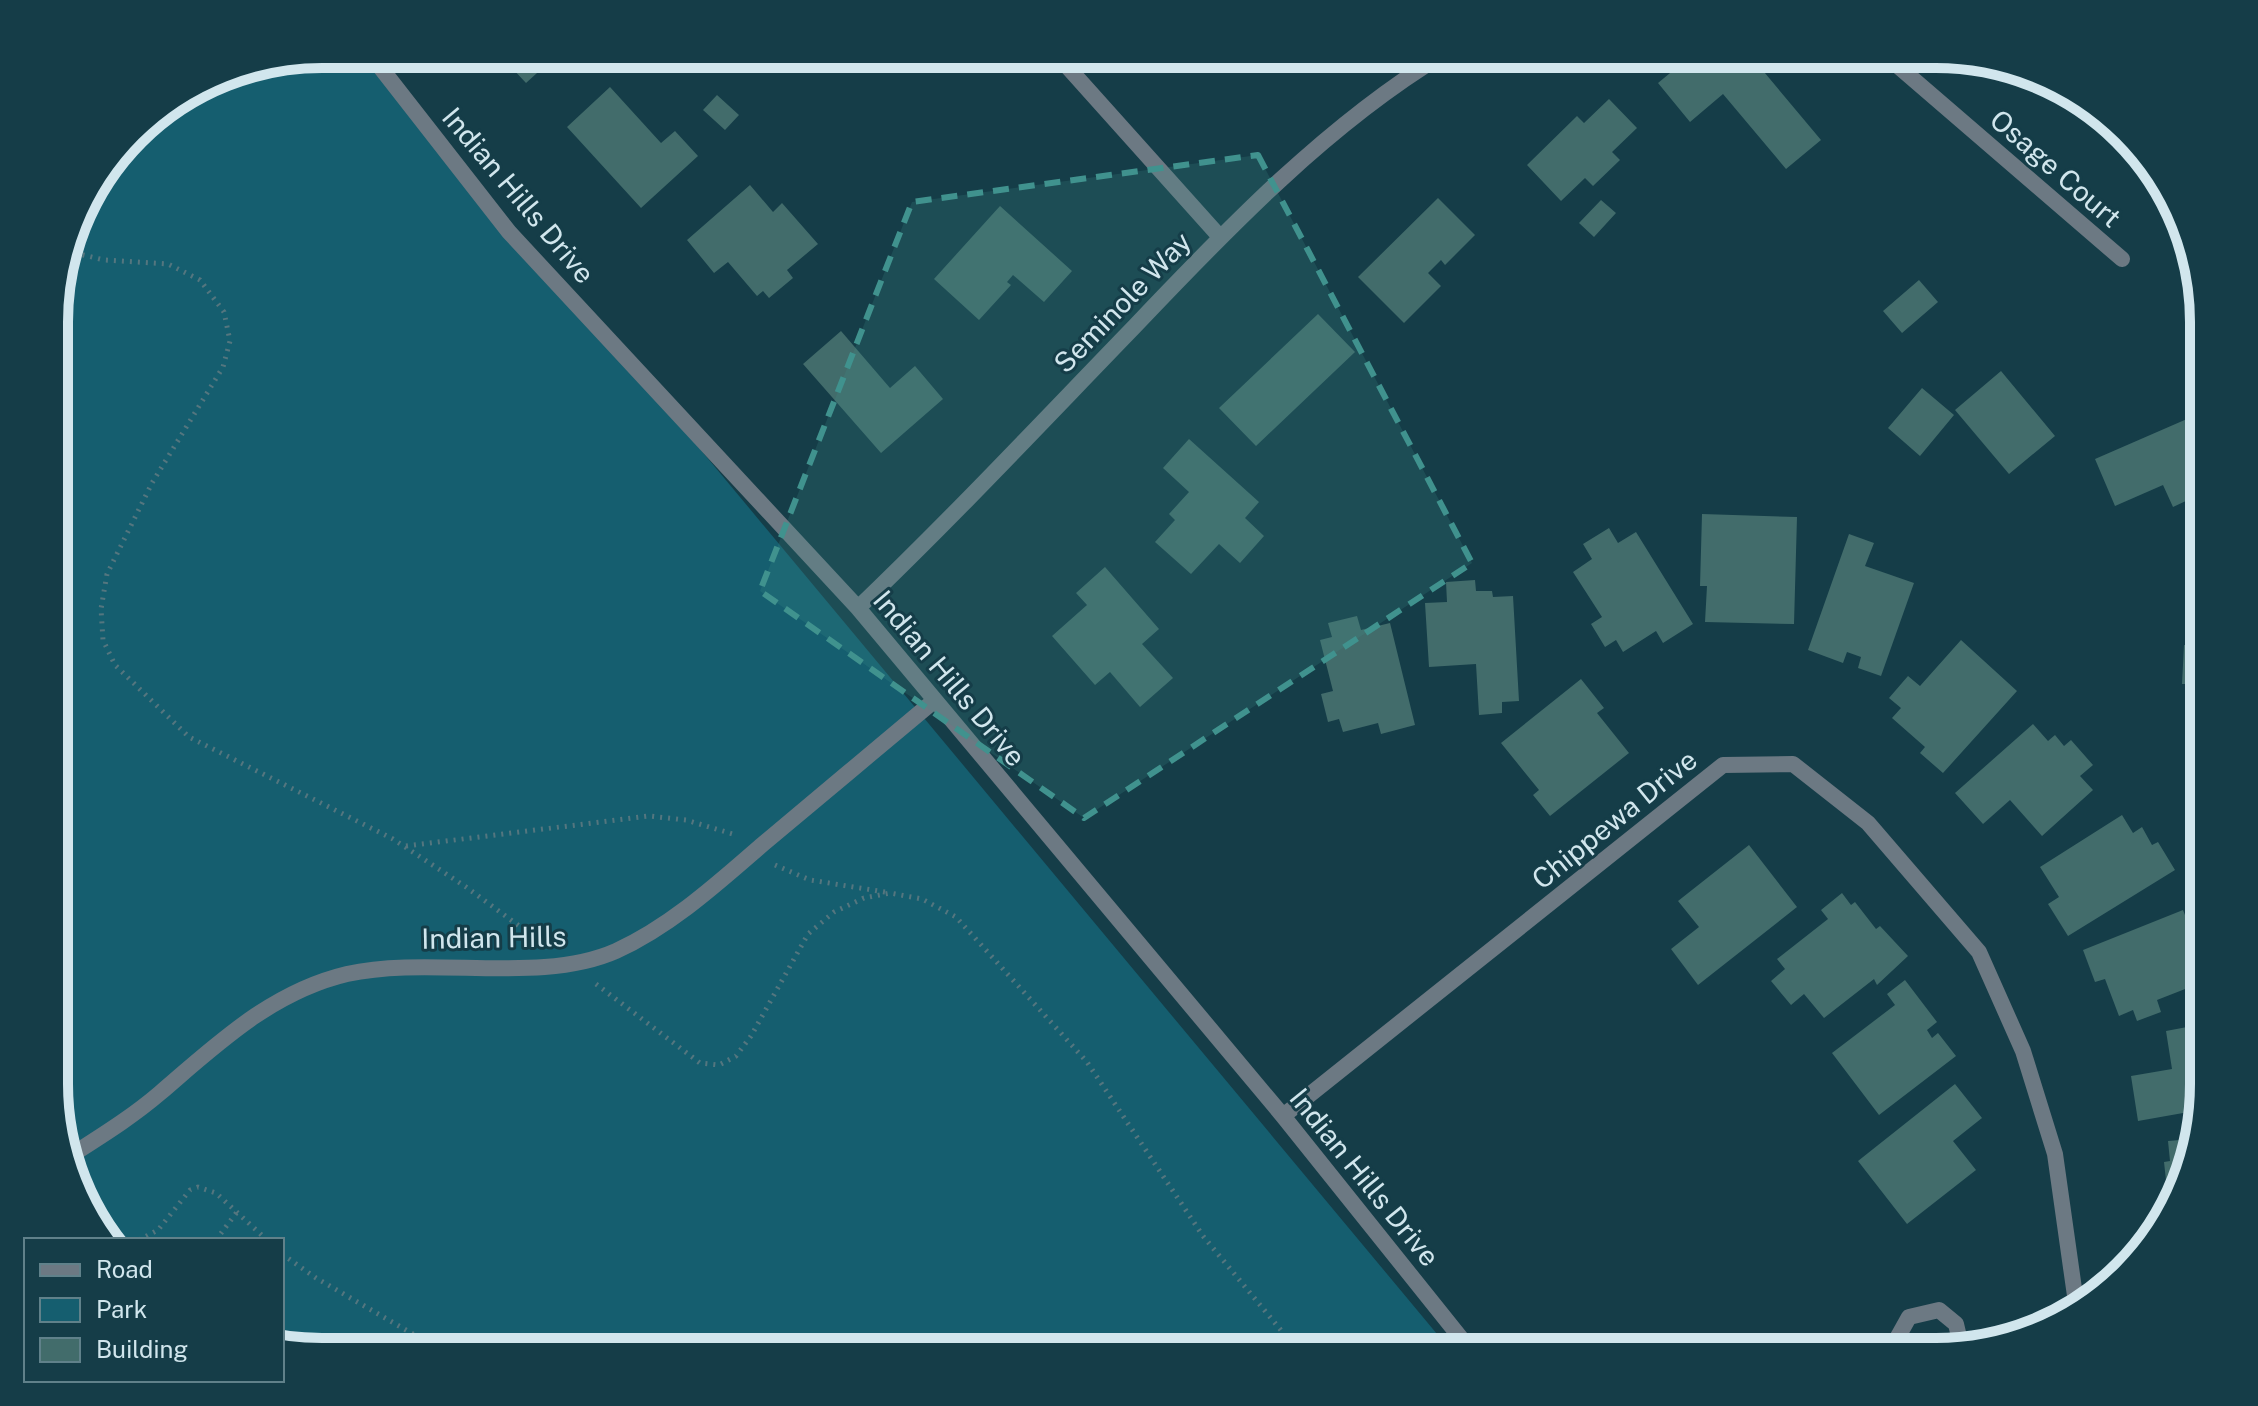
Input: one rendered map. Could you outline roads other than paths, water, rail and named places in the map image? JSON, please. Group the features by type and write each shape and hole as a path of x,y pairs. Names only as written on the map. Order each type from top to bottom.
{"street":[{"name":"Indian Hills Drive","path":"381,68 509,232 858,608 1283,1116 1460,1337"},
{"path":"1069,68 1220,237"},
{"name":"Seminole Way","path":"858,608 938,531 1220,237 1360,113 1424,68"},
{"name":"Osage Court","path":"1900,68 2122,259"},
{"name":"Indian Hills","path":"77,1151 120,1125 250,1017 296,992 343,975 395,965 570,964 615,952 654,931 757,850 935,700"},
{"name":"Chippewa Drive","path":"1283,1116 1723,765 1793,764 1868,823 1979,952 2023,1051 2055,1154 2075,1296"},
{"path":"1898,1337 1909,1317 1939,1310 1956,1324 1959,1336"}]}
